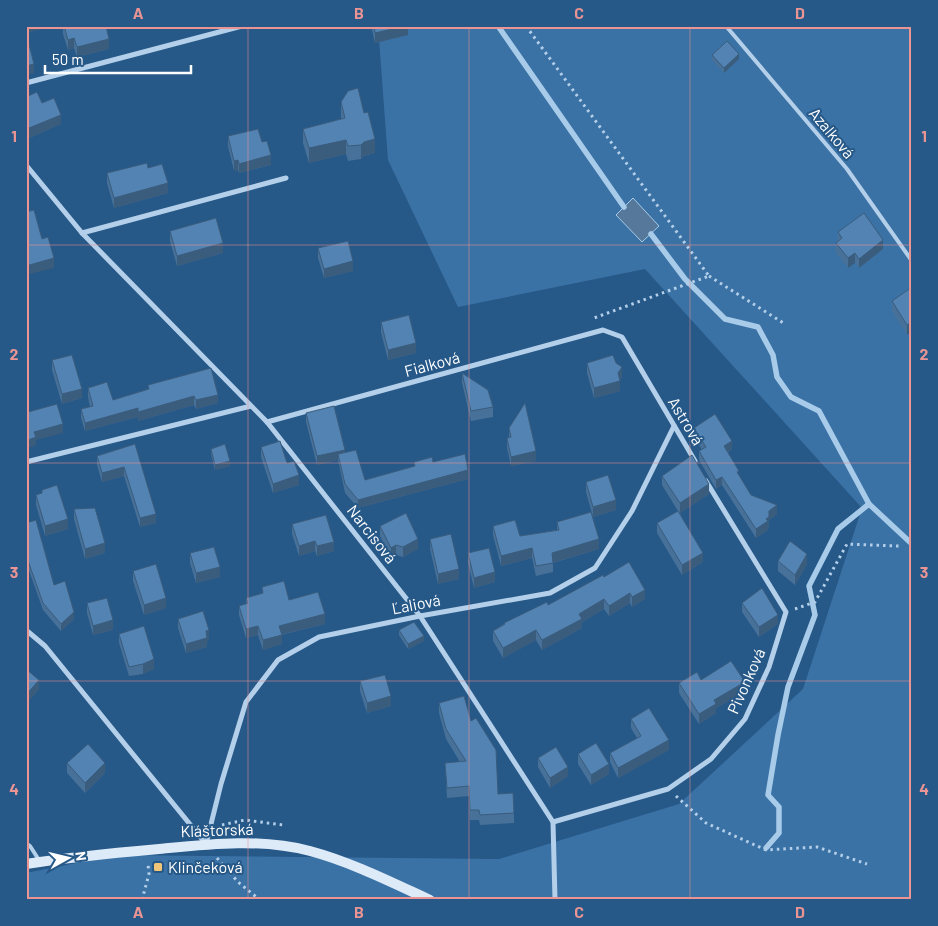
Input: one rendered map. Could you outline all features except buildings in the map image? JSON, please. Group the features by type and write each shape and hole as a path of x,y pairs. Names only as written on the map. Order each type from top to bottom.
{"street":[{"path":"26,83 242,26"},
{"name":"Narcisová","path":"26,165 82,233 267,422 420,616 553,822"},
{"path":"82,233 286,178"},
{"name":"Fialková","path":"267,422 603,330"},
{"name":"Astrová","path":"603,330 622,337 698,467"},
{"path":"26,462 251,406"},
{"name":"Ľaliová","path":"206,844 221,784 246,702 278,660 319,637 420,616 550,593 595,568 632,511 674,426"},
{"name":"Pivonková","path":"553,822 668,789 711,759 746,719 769,667 786,612 703,475"},
{"path":"26,630 45,646 206,844"},
{"path":"553,822 555,900"},
{"name":"Kláštorská","path":"26,864 106,853 206,844 253,842 309,851 361,869 430,900"}],"lane":[{"name":"Azalková","path":"726,26 847,170 912,261"},
{"path":"26,843 40,862"}],"path":[{"path":"526,26 709,276 784,324"},
{"path":"590,319 709,276"},
{"path":"810,604 815,602 847,544 899,546"},
{"path":"668,789 706,823 766,850 817,847 867,864"},
{"path":"210,828 245,820 283,825"},
{"path":"206,844 238,882 260,900"},
{"path":"142,899 149,874"},
{"path":"123,900 150,900"}],"shaded area":[{"path":"378,26 912,26 912,900 26,900 26,873 117,855 499,859 679,804 803,689 862,508 645,269 458,307 388,160"},
{"path":"633,198 659,226 642,242 616,215"}],"waterway":[{"path":"498,26 624,207"},
{"path":"651,234 685,279 725,319 758,327 773,355 777,377 791,397 819,411 869,504 912,544"},
{"path":"766,848 779,833 779,807 768,795 788,687 815,615 809,586 838,529 869,504"}],"place":[{"name":"Klinčeková","path":"158,867"}]}
